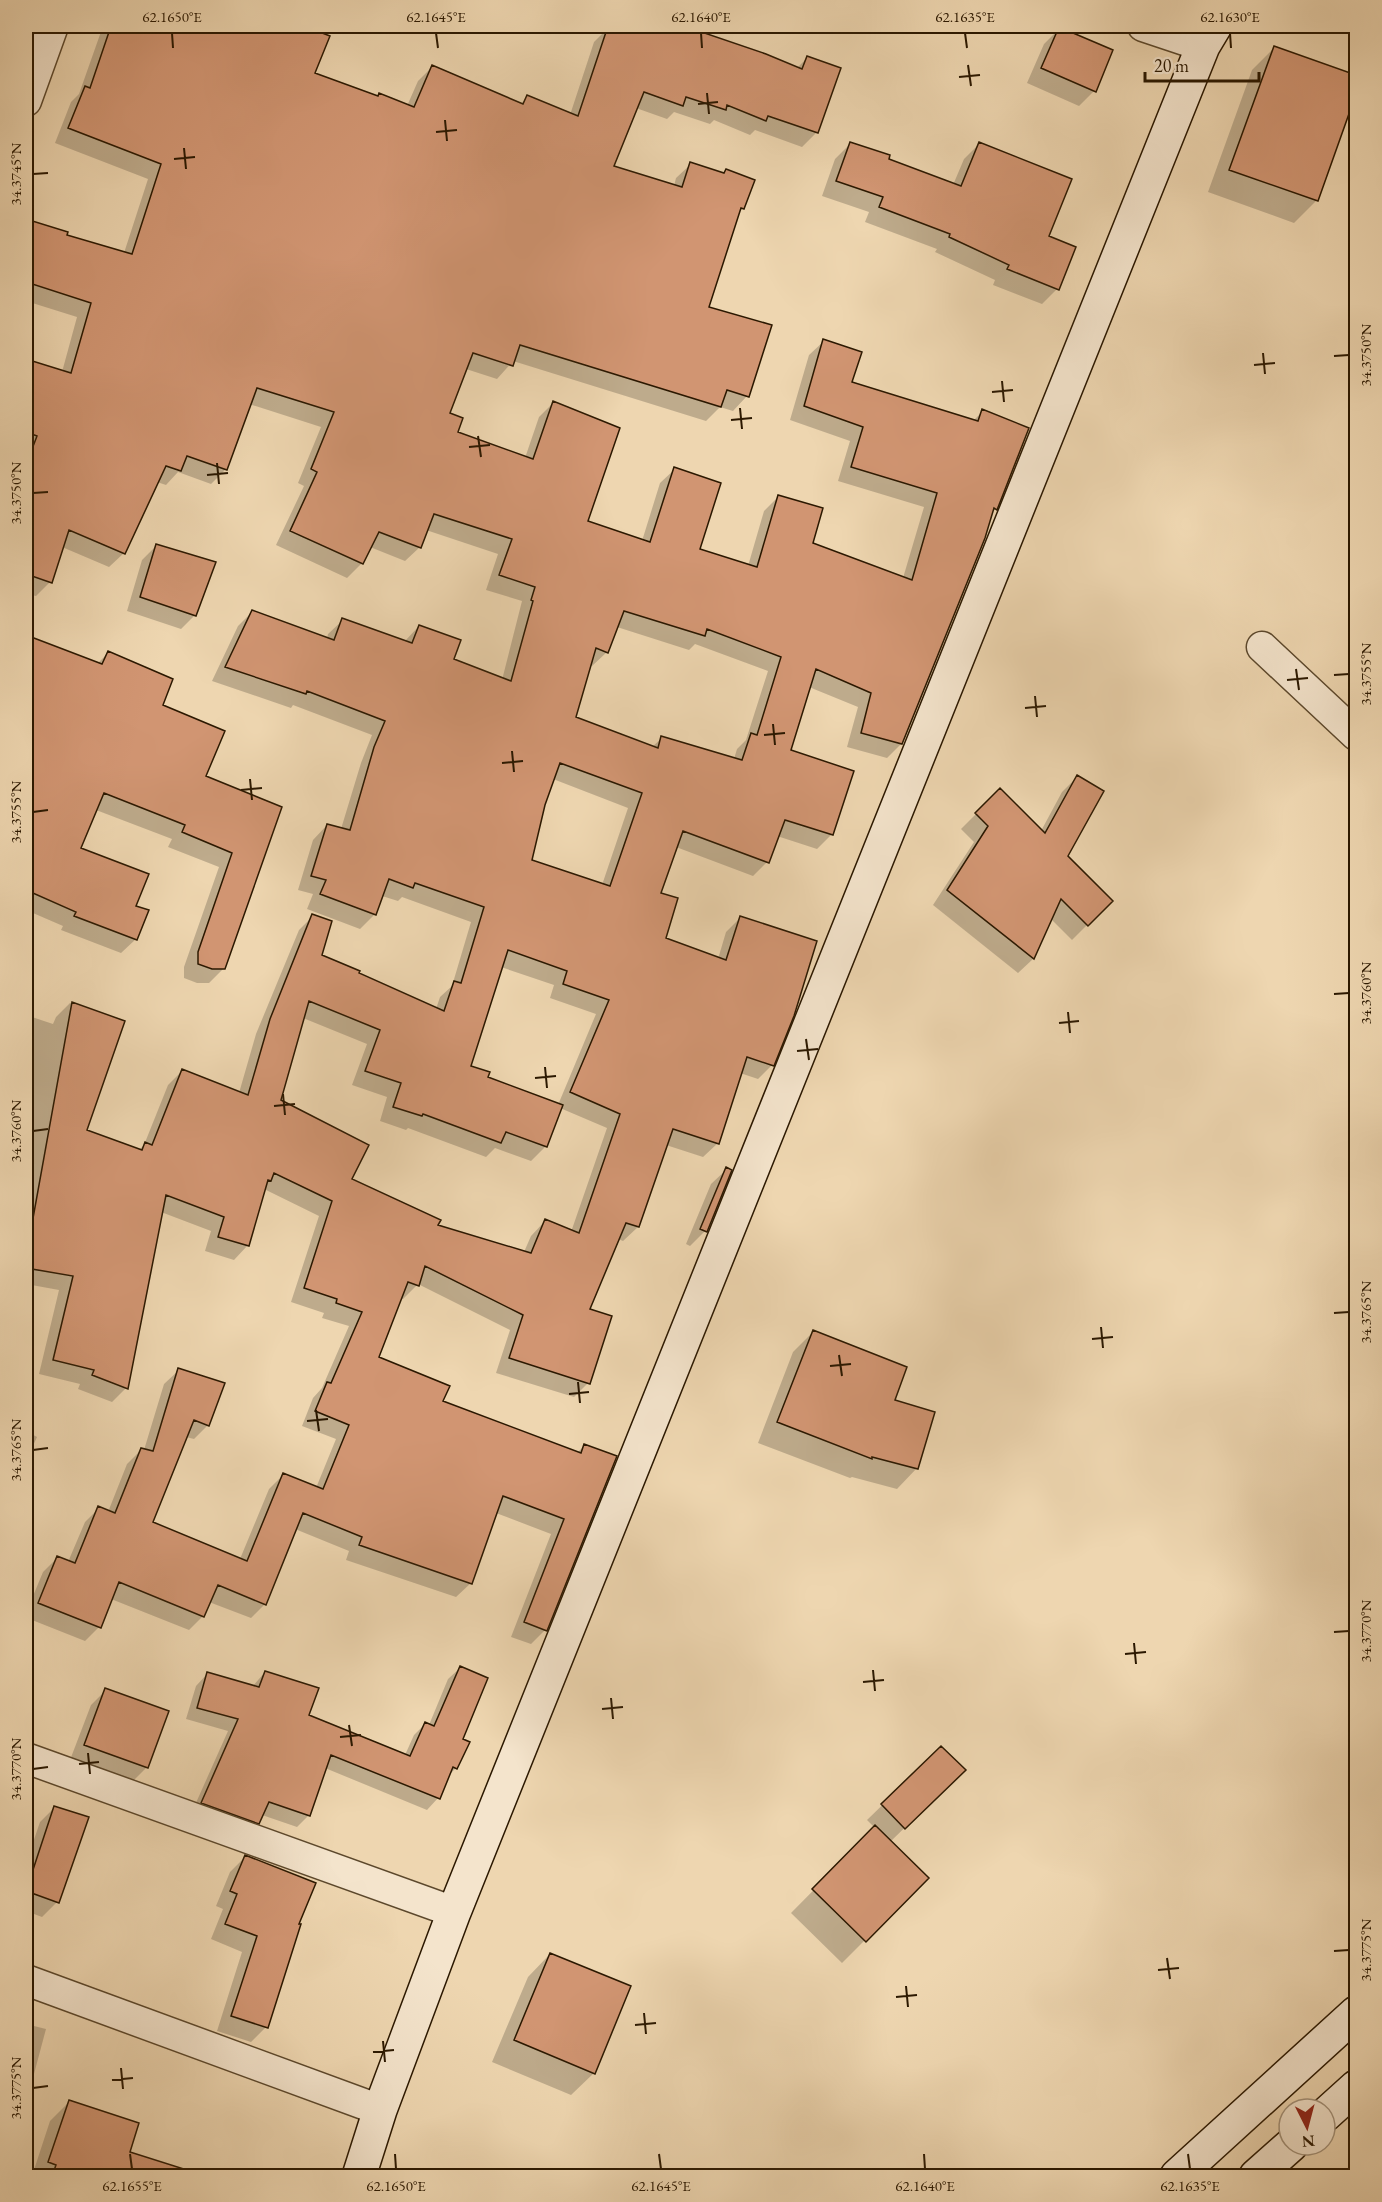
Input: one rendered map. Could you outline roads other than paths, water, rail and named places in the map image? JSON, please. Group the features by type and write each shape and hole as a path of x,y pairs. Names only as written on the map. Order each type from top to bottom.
{"street":[{"path":"26,101 53,26"},
{"path":"359,2176 380,2109 454,1912 1209,36 1143,26"},
{"path":"1262,646 1356,735"},
{"path":"26,1758 454,1912"},
{"path":"26,1980 380,2109"},
{"path":"1177,2176 1356,2013"},
{"path":"1337,2104 1356,2087"},
{"path":"1256,2176 1277,2157"}]}
